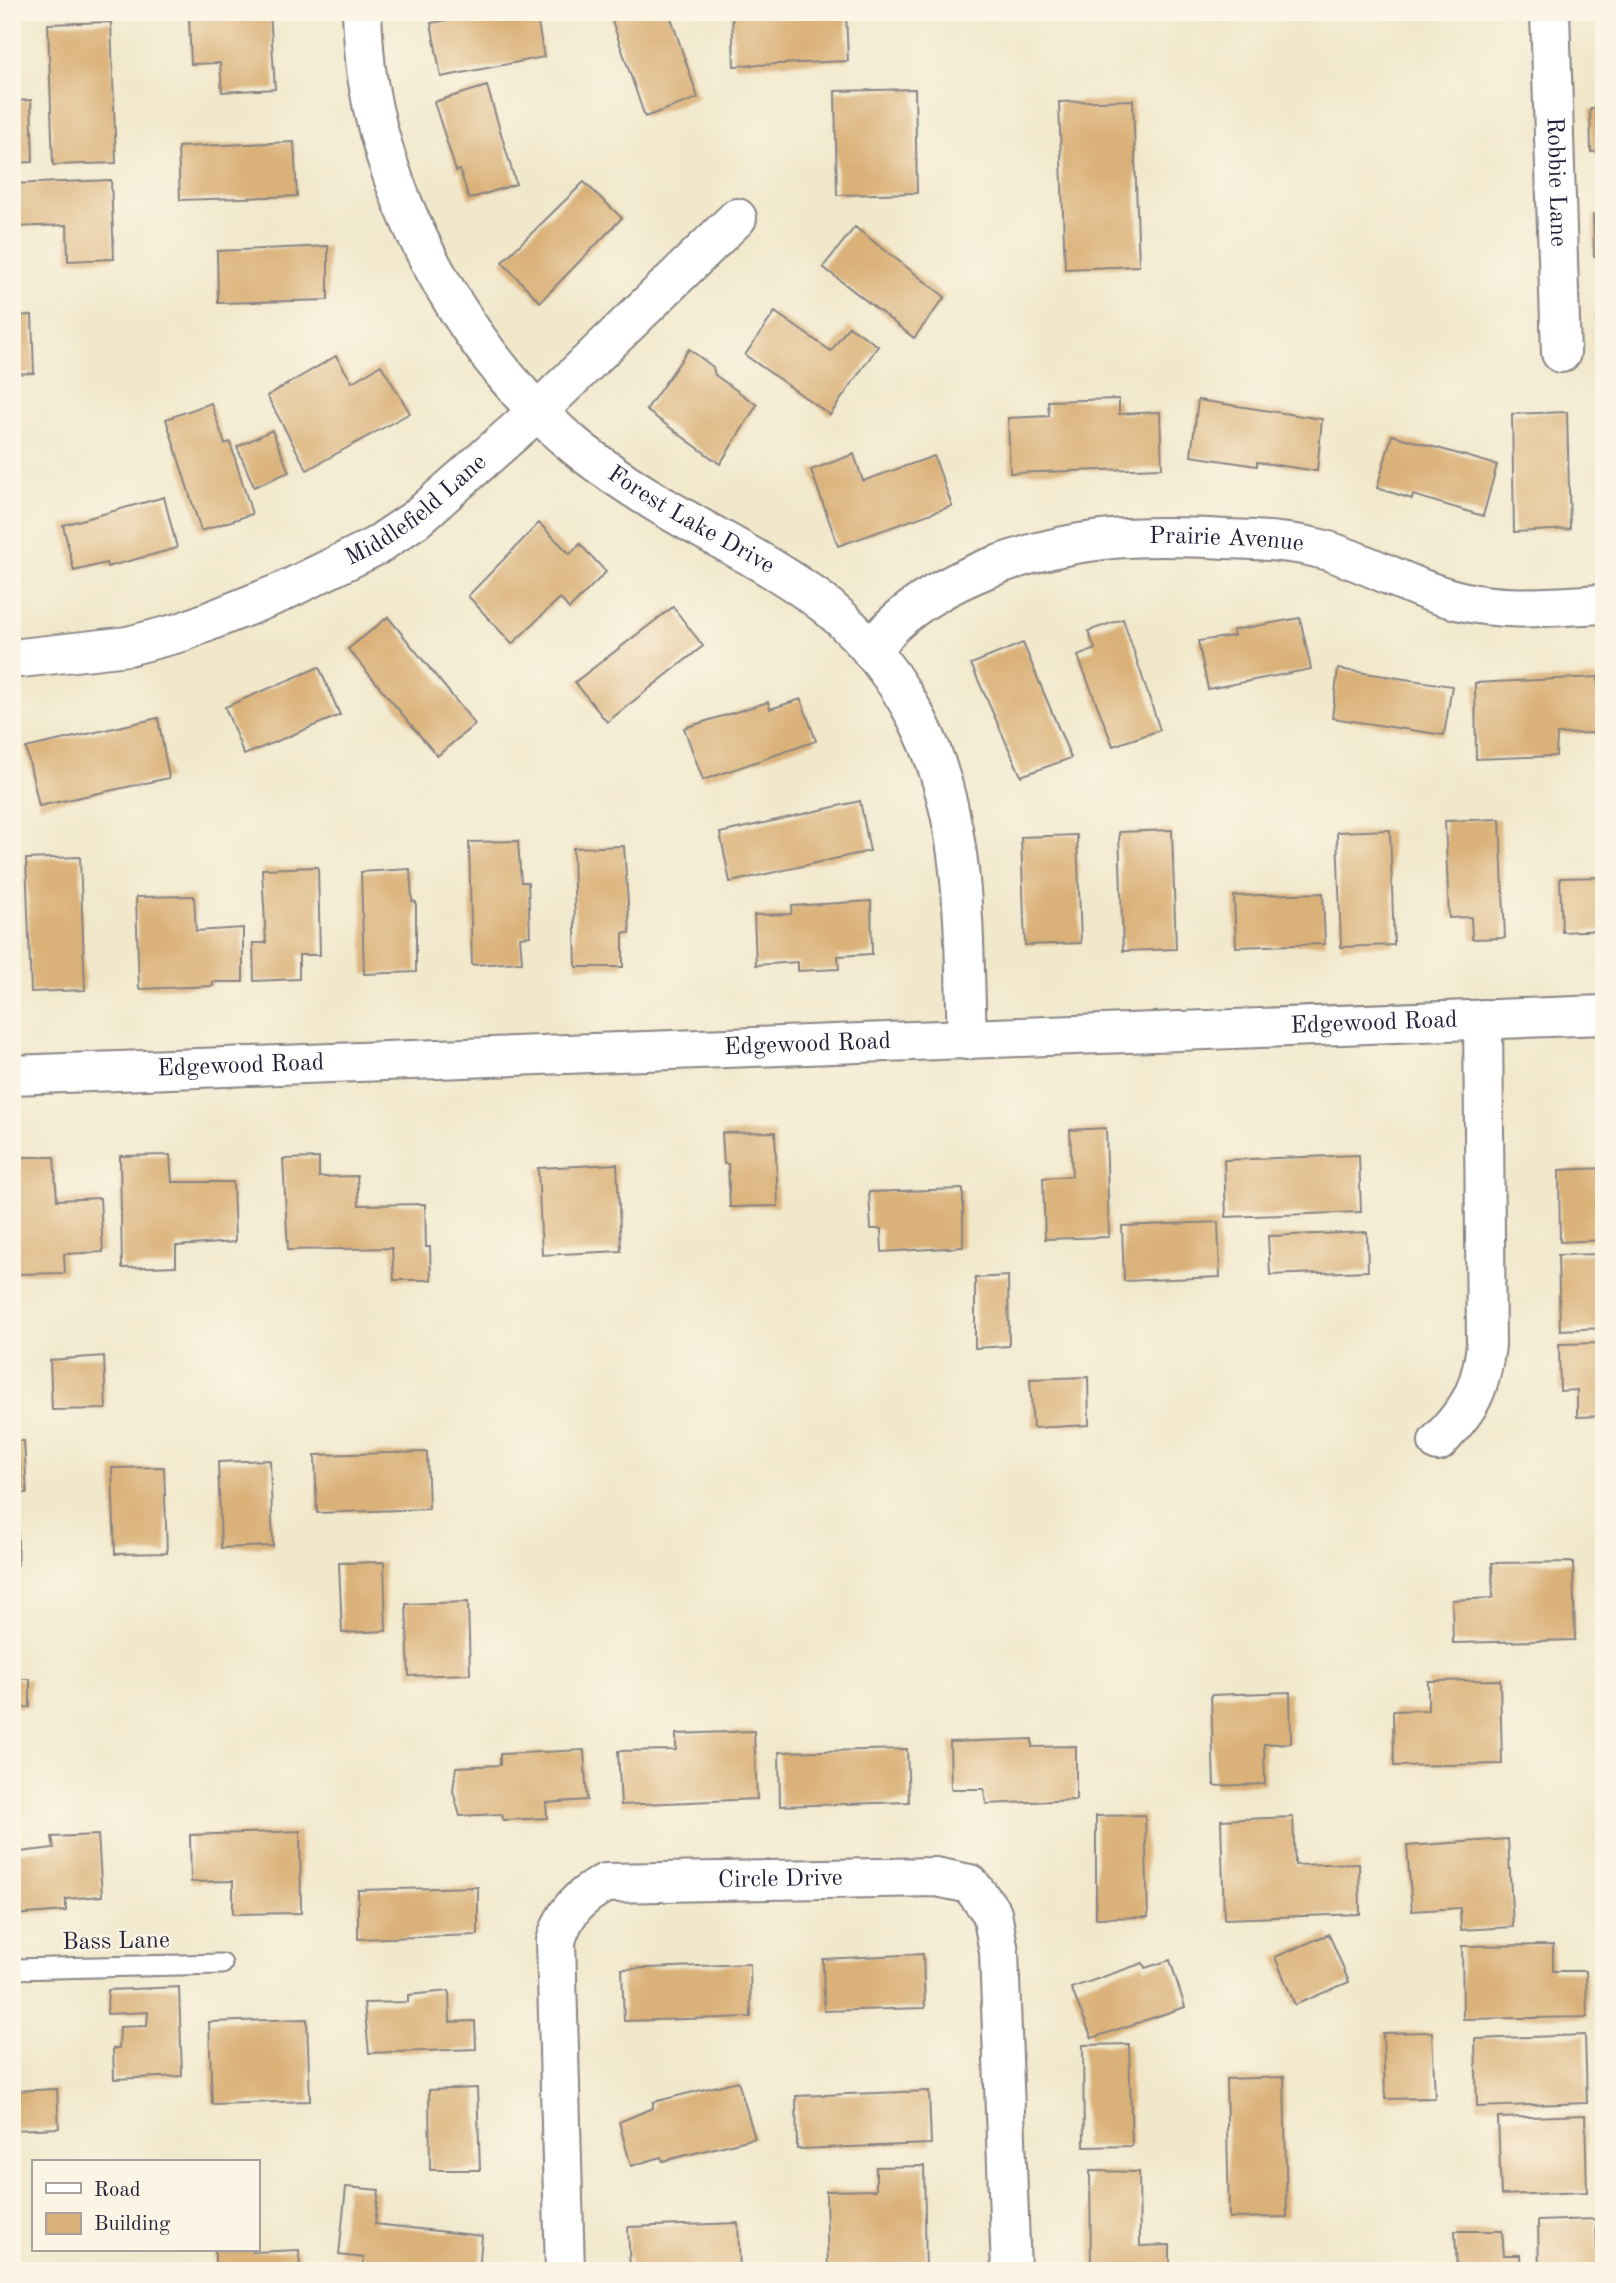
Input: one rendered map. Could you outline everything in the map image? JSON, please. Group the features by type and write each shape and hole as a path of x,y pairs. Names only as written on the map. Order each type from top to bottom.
{"street":[{"name":"Forest Lake Drive","path":"362,12 372,107 401,204 431,265 482,344 509,380 578,449 615,476 788,580 827,607 872,652 918,721 951,812 959,877 967,1040"},
{"name":"Robbie Lane","path":"1550,12 1561,353"},
{"name":"Middlefield Lane","path":"12,659 128,646 182,632 320,575 376,546 416,519 538,411 737,218"},
{"name":"Prairie Avenue","path":"872,652 894,623 928,598 964,578 1048,548 1080,541 1143,536 1176,535 1280,541 1321,549 1441,595 1480,604 1516,607 1604,604"},
{"name":"Edgewood Road","path":"12,1075 1604,1015"},
{"path":"1438,1442 1470,1404 1480,1384 1486,1345 1482,1019"},
{"name":"Circle Drive","path":"565,2271 556,1941 561,1922 573,1905 588,1892 605,1883 936,1877 970,1884 992,1913 999,1952 1011,2271"}],"lane":[{"name":"Bass Lane","path":"12,1969 222,1964"}],"building":[{"path":"219,12 270,12 275,89 222,92 220,63 191,64 189,18 219,17"},
{"path":"492,12 536,12 544,57 441,77 431,23"},
{"path":"609,12 669,12 698,98 645,117"},
{"path":"732,12 846,12 848,61 734,66"},
{"path":"111,22 116,163 53,165 48,24"},
{"path":"487,86 516,184 469,199 460,170 456,171 434,102"},
{"path":"915,89 917,193 837,195 835,91"},
{"path":"31,100 33,162 12,163 12,101"},
{"path":"1133,100 1139,266 1065,269 1059,102"},
{"path":"1590,109 1604,109 1604,151 1591,152"},
{"path":"294,142 297,196 180,200 178,147"},
{"path":"111,180 114,259 68,261 67,225 12,227 12,184"},
{"path":"584,182 622,218 540,302 502,262"},
{"path":"1604,214 1604,256 1594,256 1593,215"},
{"path":"855,227 945,297 914,338 823,267"},
{"path":"328,246 328,300 218,303 217,251"},
{"path":"775,312 831,351 849,326 878,346 830,415 745,355"},
{"path":"32,315 34,373 12,374 12,316"},
{"path":"1597,317 1604,317 1604,360 1598,360"},
{"path":"689,349 713,367 715,375 757,405 720,464 646,410"},
{"path":"336,356 352,382 381,365 410,413 307,470 267,396"},
{"path":"1119,399 1119,414 1160,412 1162,468 1010,473 1008,418 1049,416 1048,401"},
{"path":"1198,400 1322,419 1317,471 1257,462 1257,466 1191,456"},
{"path":"211,403 225,444 230,442 252,514 201,531 166,419"},
{"path":"1567,412 1570,529 1514,532 1512,414"},
{"path":"272,430 289,472 254,487 237,447"},
{"path":"1392,435 1497,465 1483,516 1413,495 1412,499 1377,488"},
{"path":"854,454 863,481 934,456 952,506 838,546 811,470"},
{"path":"15,487 17,580 12,580 12,488"},
{"path":"164,497 177,548 107,567 106,563 74,571 63,525"},
{"path":"539,523 570,554 580,544 606,572 569,609 560,598 512,644 468,596"},
{"path":"673,607 703,646 607,722 575,682"},
{"path":"388,617 475,724 437,756 348,649"},
{"path":"1300,618 1311,669 1208,689 1198,641 1234,636 1233,630"},
{"path":"1123,619 1160,730 1113,746 1078,656 1095,649 1088,631"},
{"path":"1023,643 1071,758 1021,776 971,664"},
{"path":"319,667 340,715 244,755 225,707"},
{"path":"1338,669 1452,686 1444,735 1332,718"},
{"path":"1598,677 1599,733 1557,734 1556,756 1476,759 1475,683"},
{"path":"801,699 816,741 703,780 684,728 768,702 770,709"},
{"path":"158,718 169,778 39,806 26,748"},
{"path":"860,801 870,851 730,882 720,833"},
{"path":"1500,819 1505,938 1472,939 1471,917 1449,918 1445,821"},
{"path":"1172,830 1176,949 1123,951 1119,832"},
{"path":"1390,830 1394,945 1341,947 1337,832"},
{"path":"1077,835 1081,943 1025,945 1021,837"},
{"path":"518,841 521,882 528,882 530,936 520,937 522,962 472,965 469,842"},
{"path":"624,846 630,933 623,933 623,967 576,967 573,848"},
{"path":"80,857 85,990 31,992 26,859"},
{"path":"318,867 320,955 299,955 299,979 254,981 253,943 266,943 262,869"},
{"path":"410,869 412,901 416,902 416,972 364,974 361,872"},
{"path":"1604,877 1604,930 1562,932 1560,878"},
{"path":"1323,893 1325,944 1236,947 1234,896"},
{"path":"194,896 196,931 243,928 243,982 139,989 136,897"},
{"path":"871,901 872,954 838,956 839,969 798,971 798,962 756,965 754,915 791,914 792,906"},
{"path":"1106,1128 1109,1237 1045,1239 1043,1178 1072,1176 1070,1130"},
{"path":"775,1132 778,1206 730,1207 728,1164 724,1164 722,1133"},
{"path":"170,1155 172,1182 233,1182 235,1242 176,1246 176,1266 122,1268 120,1156"},
{"path":"1359,1155 1361,1212 1226,1217 1224,1160"},
{"path":"12,1157 54,1157 57,1200 100,1198 103,1252 64,1254 65,1273 17,1274 16,1256 12,1255 12,1206 15,1206"},
{"path":"319,1158 319,1177 357,1176 359,1205 425,1204 426,1247 430,1247 431,1280 394,1280 392,1248 288,1250 283,1159"},
{"path":"617,1164 621,1251 542,1255 538,1168"},
{"path":"1604,1168 1604,1240 1560,1242 1559,1170"},
{"path":"963,1189 963,1247 882,1252 881,1229 871,1229 869,1192"},
{"path":"1218,1222 1220,1277 1124,1281 1122,1226"},
{"path":"1367,1232 1368,1271 1270,1275 1268,1236"},
{"path":"1604,1254 1604,1328 1560,1330 1558,1255"},
{"path":"1008,1276 1009,1346 975,1348 975,1278"},
{"path":"12,1329 15,1329 16,1364 12,1364"},
{"path":"1604,1343 1604,1416 1577,1417 1577,1390 1560,1391 1559,1344"},
{"path":"104,1356 106,1409 52,1410 50,1360"},
{"path":"1088,1377 1089,1425 1033,1428 1030,1379"},
{"path":"12,1441 24,1441 27,1493 12,1494"},
{"path":"427,1452 429,1509 317,1513 315,1455"},
{"path":"270,1460 273,1546 221,1548 218,1462"},
{"path":"164,1467 167,1553 115,1554 112,1468"},
{"path":"18,1533 18,1565 12,1566 12,1534"},
{"path":"384,1562 386,1631 342,1633 339,1563"},
{"path":"1573,1562 1575,1640 1453,1643 1452,1600 1493,1598 1492,1563"},
{"path":"468,1602 470,1674 409,1676 406,1604"},
{"path":"12,1679 30,1679 30,1707 12,1708"},
{"path":"1500,1680 1502,1764 1394,1766 1393,1711 1428,1710 1428,1681"},
{"path":"1290,1692 1291,1743 1264,1744 1265,1784 1214,1786 1211,1695"},
{"path":"754,1731 757,1799 621,1805 618,1751 676,1750 676,1734"},
{"path":"1032,1739 1032,1747 1076,1746 1076,1800 986,1804 984,1789 951,1789 950,1742"},
{"path":"907,1749 909,1802 780,1806 779,1752"},
{"path":"584,1750 587,1800 546,1803 547,1818 503,1820 502,1814 460,1816 453,1791 456,1767 500,1765 500,1754"},
{"path":"1145,1815 1148,1917 1096,1918 1096,1816"},
{"path":"1293,1817 1295,1865 1359,1863 1360,1914 1224,1919 1221,1820"},
{"path":"300,1831 301,1913 233,1914 233,1881 191,1882 190,1835"},
{"path":"98,1835 102,1896 66,1899 66,1911 12,1915 12,1853 54,1848 52,1837"},
{"path":"1508,1839 1513,1927 1461,1930 1460,1908 1412,1911 1407,1846"},
{"path":"478,1887 478,1935 358,1939 358,1890"},
{"path":"1329,1934 1349,1982 1295,2005 1275,1957"},
{"path":"1553,1945 1553,1971 1586,1971 1587,2017 1463,2019 1462,1946"},
{"path":"923,1954 925,2008 824,2011 823,1959"},
{"path":"1170,1960 1185,2007 1092,2038 1071,1988 1143,1963 1145,1968"},
{"path":"750,1964 751,2017 624,2021 622,1969"},
{"path":"179,1987 182,2076 114,2079 113,2048 119,2048 120,2027 147,2026 148,2012 107,2014 108,1990"},
{"path":"449,1991 450,2022 475,2021 476,2049 369,2053 364,2003 408,2002 408,1995"},
{"path":"307,2019 310,2101 212,2104 209,2022"},
{"path":"1432,2032 1435,2098 1385,2099 1383,2033"},
{"path":"1585,2035 1587,2103 1477,2107 1475,2039"},
{"path":"1129,2044 1132,2146 1084,2147 1083,2045"},
{"path":"1284,2077 1287,2217 1229,2218 1226,2079"},
{"path":"738,2081 755,2138 663,2161 661,2157 631,2166 619,2122 653,2108 653,2102"},
{"path":"477,2088 480,2170 430,2170 429,2090"},
{"path":"57,2089 59,2128 12,2130 12,2091"},
{"path":"929,2091 931,2144 797,2149 796,2096"},
{"path":"1585,2115 1587,2192 1501,2195 1498,2118"},
{"path":"924,2166 926,2271 828,2271 826,2191 876,2190 876,2167"},
{"path":"1090,2171 1139,2172 1140,2246 1170,2245 1170,2270 1091,2271"},
{"path":"346,2187 379,2190 375,2224 482,2236 479,2271 363,2271 364,2258 339,2255"},
{"path":"1596,2219 1597,2254 1604,2254 1604,2271 1539,2271 1538,2221"},
{"path":"738,2223 740,2271 630,2271 628,2227"},
{"path":"1455,2231 1502,2231 1504,2255 1520,2255 1521,2271 1457,2271"},
{"path":"299,2250 300,2271 173,2271 173,2268 215,2266 215,2252"},
{"path":"1284,2264 1284,2271 1229,2271 1229,2266"}]}
